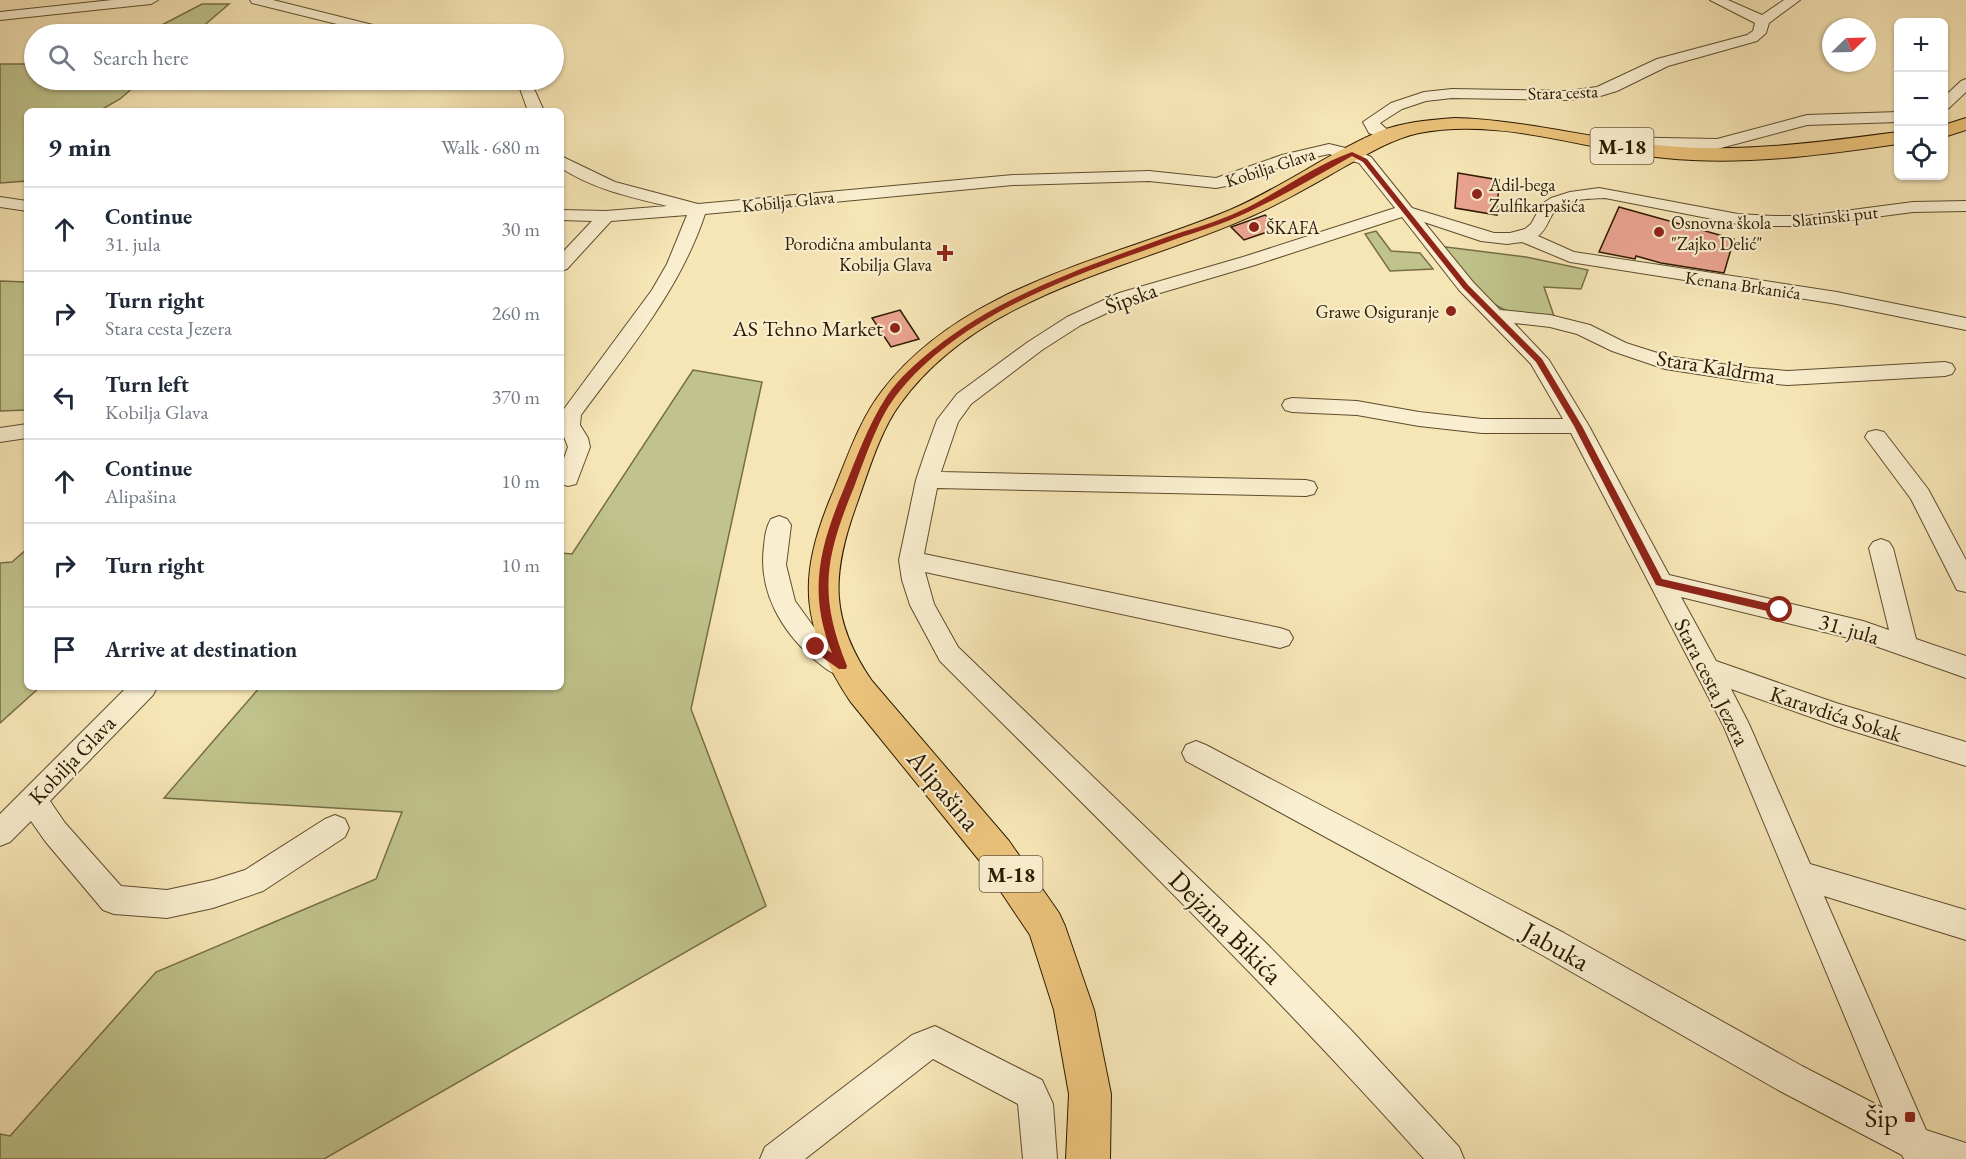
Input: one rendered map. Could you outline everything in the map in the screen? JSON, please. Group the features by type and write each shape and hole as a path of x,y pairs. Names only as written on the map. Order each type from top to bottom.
{"main road":[{"name":"Stara cesta","path":"1352,154 1386,136 1407,129 1467,124 1526,129 1593,142 1665,152 1731,156 1894,139"},
{"path":"1948,130 1966,124"},
{"name":"Kobilja Glava","path":"836,650 822,590 825,556 833,526 868,441 891,397 923,361 961,331 1008,305 1082,271 1241,213 1352,154"},
{"name":"Alipašina","path":"836,650 996,853 1046,926 1076,1021 1090,1094 1088,1159"}],"street":[{"path":"0,16 151,0"},
{"path":"257,0 352,24"},
{"path":"1717,0 1763,21"},
{"name":"Stara cesta","path":"1386,136 1374,130 1371,122 1388,109 1420,97 1455,93 1562,95 1595,93 1613,88 1650,67 1752,38 1759,33 1763,21 1793,0"},
{"path":"1948,101 1966,84"},
{"path":"528,90 535,108"},
{"name":"Stara cesta","path":"1593,142 1717,144 1807,120 1894,117"},
{"name":"Kobilja Glava","path":"564,215 606,216 791,202 1012,180 1149,176 1224,183 1288,158 1310,152 1329,149 1352,154"},
{"name":"Stara cesta Jezera","path":"1352,154 1365,160 1466,286 1539,360 1578,426 1736,724 1917,1151"},
{"name":"Kobilja Glava","path":"564,163 576,172 600,183 698,208"},
{"name":"Slatinski put","path":"1524,236 1537,229 1545,211 1552,204 1584,194 1605,193 1738,219 1773,221 1806,221 1913,207 1966,206"},
{"path":"0,202 24,206"},
{"path":"568,478 579,447 577,438 569,425 572,414 674,270 691,232 698,208"},
{"path":"1404,211 1426,215 1478,234 1507,239 1524,236"},
{"name":"Šipska","path":"998,702 949,654 922,605 914,580 911,560 927,480 948,420 964,399 1035,346 1074,321 1126,297 1404,211"},
{"path":"564,262 606,216"},
{"name":"Kenana Brkanića","path":"1524,236 1570,257 1837,298 1966,324"},
{"name":"Stara Kaldrma","path":"1494,315 1550,321 1583,329 1619,347 1665,362 1750,375 1788,378 1945,369"},
{"path":"1292,405 1357,408 1419,419 1482,426 1578,426"},
{"path":"0,435 24,431"},
{"path":"1876,437 1920,495 1966,583"},
{"path":"927,480 1306,488"},
{"path":"779,525 775,572 777,585 790,617 808,640 836,650"},
{"path":"1881,548 1905,646"},
{"path":"911,560 1280,638"},
{"name":"31. jula","path":"1659,582 1853,629 1966,667"},
{"name":"Karavdića Sokak","path":"1707,669 1786,698 1966,754"},
{"name":"Kobilja Glava","path":"0,833 141,690"},
{"name":"Dejzina Bikića","path":"998,702 1255,954 1341,1042 1447,1159"},
{"name":"Jabuka","path":"1196,753 1553,944 1917,1151 1964,1159"},
{"path":"33,800 55,832 114,900 167,904 213,894 253,881 335,828"},
{"path":"1801,875 1966,926"},
{"path":"777,1159 923,1046 935,1042 1030,1092 1036,1104 1040,1159"}],"green space":[{"path":"202,4 229,4 206,24 164,24"},
{"path":"0,64 24,64 24,90 130,90 104,108 24,108 24,181 0,183"},
{"path":"1376,231 1391,251 1420,253 1433,269 1390,271 1365,234"},
{"path":"1446,247 1526,257 1588,270 1581,289 1544,287 1554,316 1522,314 1495,305 1437,249"},
{"path":"0,281 24,282 24,410 0,411"},
{"path":"693,370 762,382 691,709 766,906 324,1159 0,1159 0,1134 10,1136 156,972 376,879 402,812 164,798 257,690 564,690 564,553 572,554"},
{"path":"24,552 24,690 37,690 0,723 0,563 12,562"}],"building":[{"name":"Adil-bega Zulfikarpašića","path":"1458,173 1499,180 1497,215 1455,208"},
{"name":"Osnovna škola \"Zajko Delić\"","path":"1619,207 1734,239 1724,273 1661,263 1636,256 1635,259 1599,252"},
{"name":"ŠKAFA","path":"1265,215 1279,228 1244,240 1231,227"},
{"name":"AS Tehno Market","path":"900,310 919,339 891,347 872,318"}],"place":[{"name":"Adil-bega Zulfikarpašića","path":"1477,194"},
{"name":"ŠKAFA","path":"1254,227"},
{"name":"Osnovna škola \"Zajko Delić\"","path":"1659,232"},
{"name":"Porodična ambulanta Kobilja Glava","path":"945,253"},
{"name":"Grawe Osiguranje","path":"1451,311"},
{"name":"AS Tehno Market","path":"895,328"},
{"name":"Šip","path":"1910,1117"}],"route":[{"path":"816,647 842,666 830,635 822,590 825,556 833,526 868,441 891,397 923,361 961,331 1008,305 1082,271 1241,213 1352,154 1365,160 1466,286 1539,360 1578,426 1659,582 1780,610"}]}
